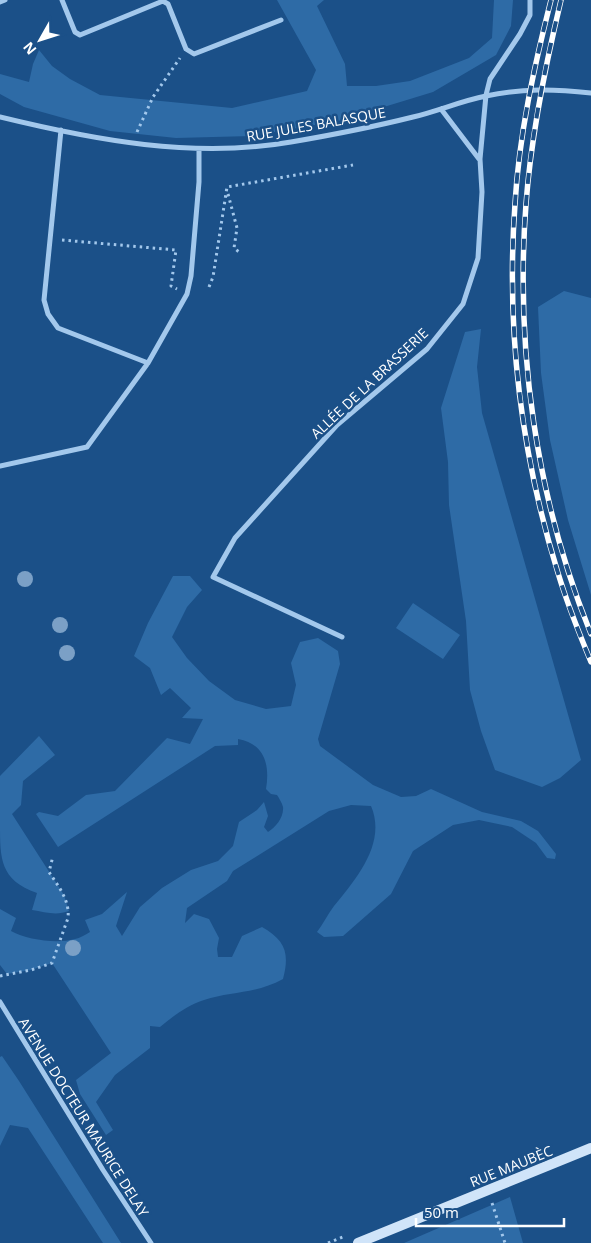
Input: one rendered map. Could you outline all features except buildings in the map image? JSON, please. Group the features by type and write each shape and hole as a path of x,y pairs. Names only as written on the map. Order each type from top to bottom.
{"main road":[{"name":"RUE MAUBÈC","path":"358,1243 591,1148"}],"street":[{"path":"0,2 5,0"},
{"path":"62,0 75,32 80,35 163,1 168,4 186,49 194,54 281,20"},
{"name":"ALLÉE DE LA BRASSERIE","path":"342,637 213,577 235,538 337,425 427,349 463,304 478,258 482,192 480,159 486,96 490,79 520,34 530,15 530,0"},
{"name":"RUE JULES BALASQUE","path":"0,117 107,140 199,150 241,149 378,125 486,96 524,90 555,89 591,93"},
{"path":"441,109 480,159"},
{"path":"61,130 44,300 48,314 58,328 148,363"},
{"path":"0,466 87,447 148,363 187,294 191,276 199,182 199,150"},
{"name":"AVENUE DOCTEUR MAURICE DELAY","path":"0,1002 150,1243"}],"path":[{"path":"137,130 153,97 186,49"},
{"path":"209,286 213,277 228,192 227,187 353,165"},
{"path":"228,192 237,228 234,248 239,252"},
{"path":"50,239 176,250 171,286 187,294"},
{"path":"0,976 31,970 52,963 69,911 64,895 50,872 53,856"},
{"path":"492,1202 505,1243"}],"shaded area":[{"path":"277,0 324,0 317,6 345,64 347,86 376,86 410,81 469,58 492,38 494,0 513,0 511,26 496,55 433,92 338,121 251,136 176,138 110,131 24,107 0,94 0,74 29,82 33,64 39,50 52,66 70,79 100,95 232,108 307,91 316,70"},
{"path":"564,291 591,298 591,595 568,520 550,440 541,373 538,307"},
{"path":"481,329 477,367 482,413 581,760 560,778 542,787 495,770 481,731 470,690 466,621 449,505 448,462 441,408 465,332"},
{"path":"173,576 190,576 202,590 187,607 172,637 187,658 209,681 235,700 266,709 291,706 296,685 291,663 300,642 318,638 338,651 340,664 318,739 320,746 373,785 401,797 416,796 431,789 482,812 521,821 538,831 556,854 555,859 547,858 536,843 512,827 479,820 453,825 413,851 391,894 343,936 324,937 317,932 360,872 372,847 375,833 375,820 371,806 351,805 329,811 233,871 227,881 187,908 185,923 194,914 209,919 219,938 218,957 232,957 242,936 262,927 270,932 281,942 284,948 286,962 283,979 253,990 204,1000 181,1011 160,1027 150,1026 150,1048 115,1075 96,1102 113,1130 106,1135 80,1094 76,1080 111,1053 52,963 31,970 7,974 0,965 0,909 16,918 11,931 25,937 42,940 68,940 79,938 90,932 85,920 102,914 127,892 116,926 122,936 140,907 162,888 191,870 218,861 233,846 239,822 257,810 264,802 268,816 264,827 268,832 279,821 283,811 283,805 277,795 271,794 266,789 267,772 264,757 254,746 238,739 238,745 215,746 58,847 36,814 39,812 58,816 86,795 115,791 167,738 190,744 203,719 182,718 191,708 170,688 161,695 150,668 134,656 148,623"},
{"path":"413,603 460,635 443,659 396,628"},
{"path":"39,736 55,755 23,781 21,805 12,814 64,895 69,911 60,913 32,910 37,893 25,888 9,875 2,858 0,776"},
{"path":"2,1056 121,1243 103,1243 28,1128 10,1125 0,1146 0,1057"},
{"path":"510,1197 523,1243 404,1243"}],"railway":[{"path":"551,0 528,101 517,178 513,251 515,344 519,390 534,483 565,595 591,662"},
{"path":"561,0 544,76 531,152 523,259 524,313 527,368 543,477 572,583 591,634"}]}
